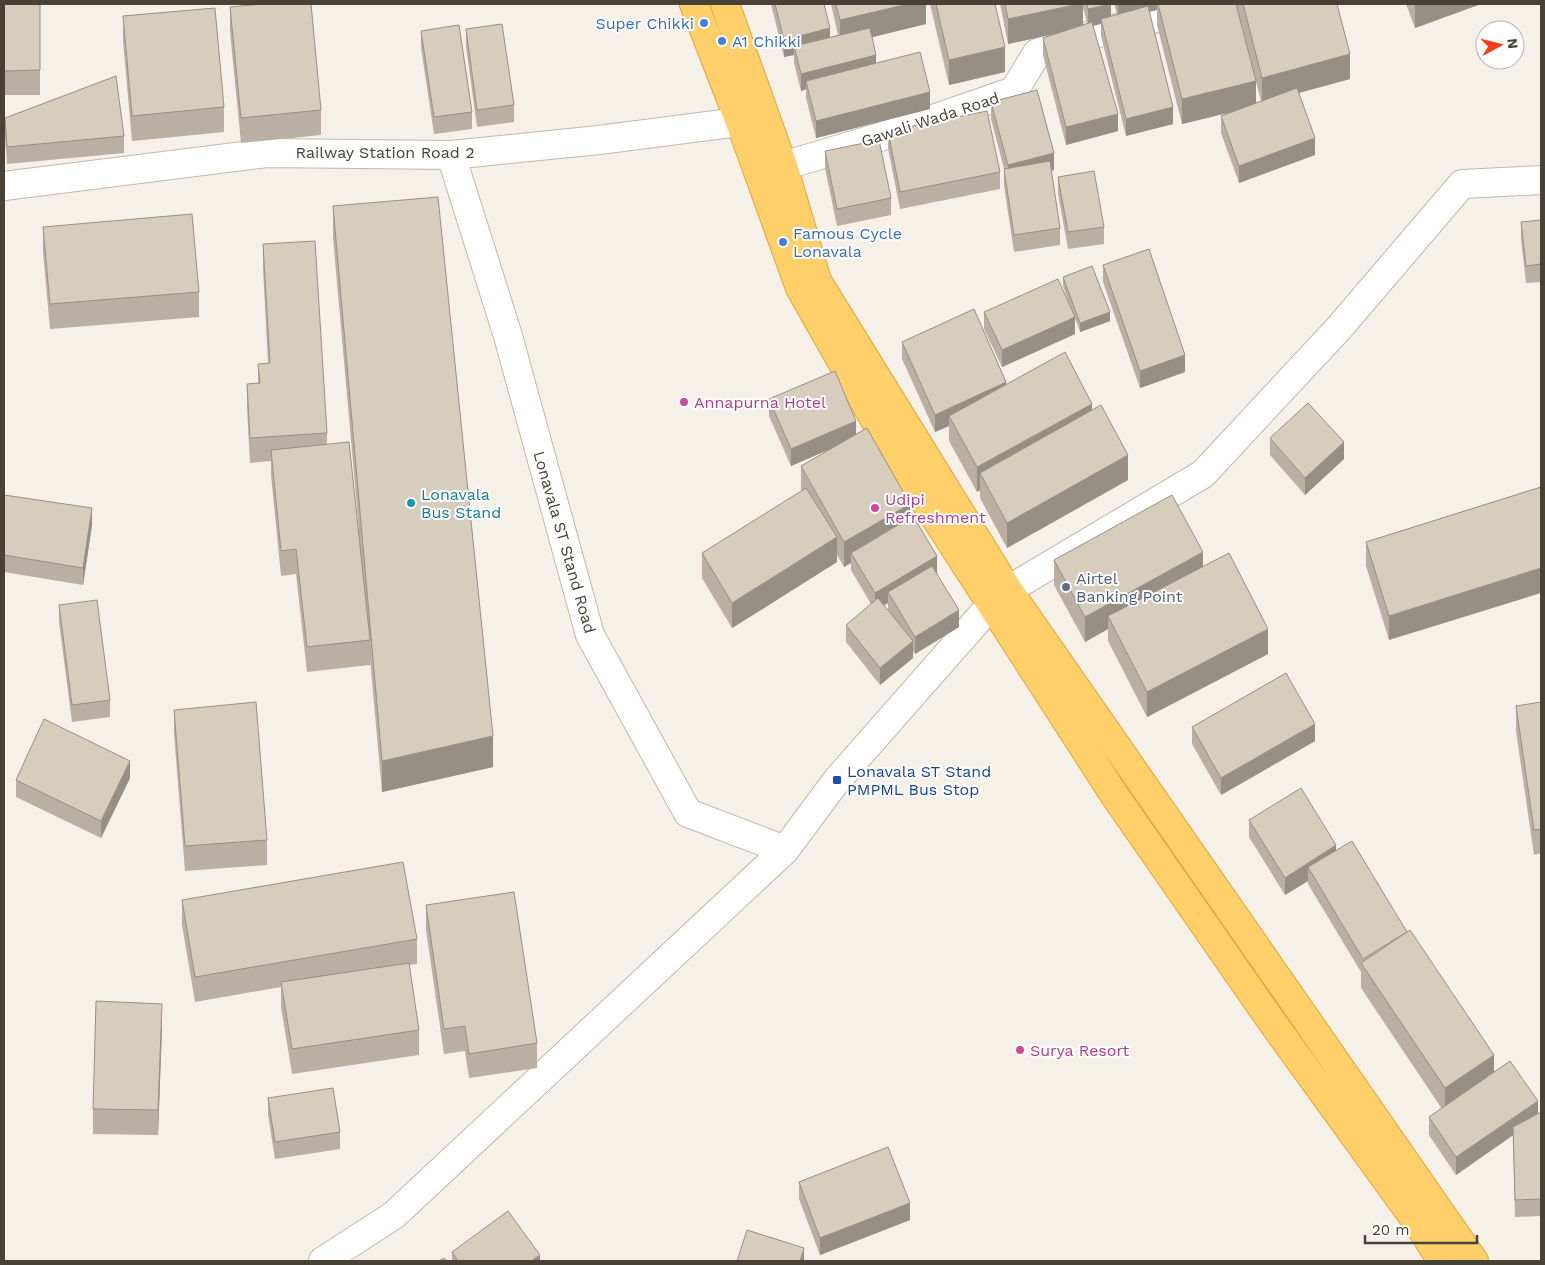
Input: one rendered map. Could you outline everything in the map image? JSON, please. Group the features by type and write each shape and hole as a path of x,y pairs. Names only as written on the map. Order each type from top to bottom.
{"highway":[{"path":"694,4 753,120 783,166 817,281 1115,796 1272,1022 1419,1225 1442,1261"},
{"path":"725,4 753,120 800,288 893,452 1000,598 1474,1261"}],"street":[{"name":"Gawali Wada Road","path":"783,166 890,134 1014,91 1037,53 1069,41 1152,19 1233,4"},
{"name":"Railway Station Road 2","path":"4,186 267,152 451,155 599,140 753,120"},
{"name":"Lonavala ST Stand Road","path":"451,155 508,336 590,635 688,813 785,850"},
{"path":"323,1261 394,1215 785,850 837,780 1000,598 1203,474 1339,328 1462,184 1541,180"}],"building":[{"path":"4,4 40,4 40,70 4,71"},
{"path":"263,4 311,4 321,110 241,118 230,7"},
{"path":"775,4 824,4 830,28 784,40"},
{"path":"836,4 908,4 840,20"},
{"path":"936,4 995,4 1005,47 949,60"},
{"path":"1005,4 1079,4 1008,19"},
{"path":"1087,4 1111,4 1088,9"},
{"path":"1158,4 1236,4 1256,81 1182,99"},
{"path":"1243,4 1337,4 1350,54 1262,78"},
{"path":"1148,6 1173,107 1126,119 1101,19"},
{"path":"215,8 224,107 132,116 123,16"},
{"path":"1092,22 1118,114 1066,127 1043,38"},
{"path":"502,24 514,105 477,110 466,29"},
{"path":"459,25 472,112 434,117 421,31"},
{"path":"870,28 876,55 801,74 794,46"},
{"path":"920,52 930,92 816,121 806,81"},
{"path":"116,76 124,136 7,147 5,118"},
{"path":"1297,88 1315,138 1239,166 1221,116"},
{"path":"1037,90 1054,153 1008,165 991,102"},
{"path":"987,111 1000,172 900,192 888,131"},
{"path":"879,140 891,198 837,209 825,151"},
{"path":"1050,161 1060,228 1014,235 1004,169"},
{"path":"1094,171 1104,227 1068,232 1058,177"},
{"name":"Lonavala Bus Stand","path":"438,197 493,736 382,761 333,206"},
{"path":"192,214 199,292 50,304 43,227"},
{"path":"1541,220 1541,264 1526,266 1521,222"},
{"path":"315,241 327,433 250,438 247,384 260,383 258,364 270,363 263,244"},
{"path":"1149,249 1185,355 1140,371 1103,265"},
{"path":"1092,266 1110,312 1080,323 1063,277"},
{"path":"1058,279 1075,317 1002,350 984,312"},
{"path":"974,309 1006,382 935,415 902,342"},
{"path":"1065,352 1092,404 977,467 949,416"},
{"path":"835,371 856,421 791,449 769,399"},
{"path":"1308,403 1344,442 1305,478 1270,438"},
{"path":"1101,405 1128,455 1007,523 980,473"},
{"path":"867,428 910,504 844,542 801,466"},
{"path":"349,442 370,640 307,647 296,549 281,551 271,450"},
{"path":"1541,487 1541,568 1389,616 1366,542"},
{"path":"806,488 837,537 732,603 702,553"},
{"path":"4,495 92,508 83,568 4,555"},
{"path":"1172,495 1203,552 1085,617 1054,560"},
{"path":"913,516 937,556 875,593 851,553"},
{"path":"1229,553 1268,629 1147,692 1108,616"},
{"path":"932,566 959,610 915,637 888,592"},
{"path":"878,598 913,641 880,668 846,625"},
{"path":"97,600 110,700 72,705 59,605"},
{"path":"1286,673 1315,724 1221,778 1192,727"},
{"path":"256,702 267,840 185,846 174,710"},
{"path":"1541,702 1541,829 1534,830 1516,706"},
{"path":"44,719 130,761 101,821 16,780"},
{"path":"1301,788 1336,845 1285,878 1249,820"},
{"path":"1352,841 1407,932 1363,959 1308,867"},
{"path":"403,862 417,939 195,977 182,900"},
{"path":"514,892 537,1043 469,1054 465,1026 444,1029 426,905"},
{"path":"1410,930 1494,1055 1445,1088 1361,963"},
{"path":"409,963 419,1030 292,1049 281,982"},
{"path":"96,1001 162,1004 158,1110 93,1109"},
{"path":"1510,1061 1538,1101 1456,1157 1429,1117"},
{"path":"333,1088 340,1132 275,1142 268,1098"},
{"path":"1541,1112 1541,1199 1515,1200 1513,1127"},
{"path":"888,1147 910,1203 820,1238 799,1182"},
{"path":"508,1211 540,1255 531,1261 458,1261 452,1252"},
{"path":"747,1230 804,1248 800,1261 737,1261"}],"place":[{"name":"Super Chikki","path":"704,23"},
{"name":"A1 Chikki","path":"722,41"},
{"name":"Famous Cycle Lonavala","path":"783,242"},
{"name":"Annapurna Hotel","path":"684,402"},
{"name":"Lonavala Bus Stand","path":"411,503"},
{"name":"Udipi Refreshment","path":"875,508"},
{"name":"Airtel Banking Point","path":"1066,587"},
{"name":"Lonavala ST Stand PMPML Bus Stop","path":"837,780"},
{"name":"Surya Resort","path":"1020,1050"}]}
